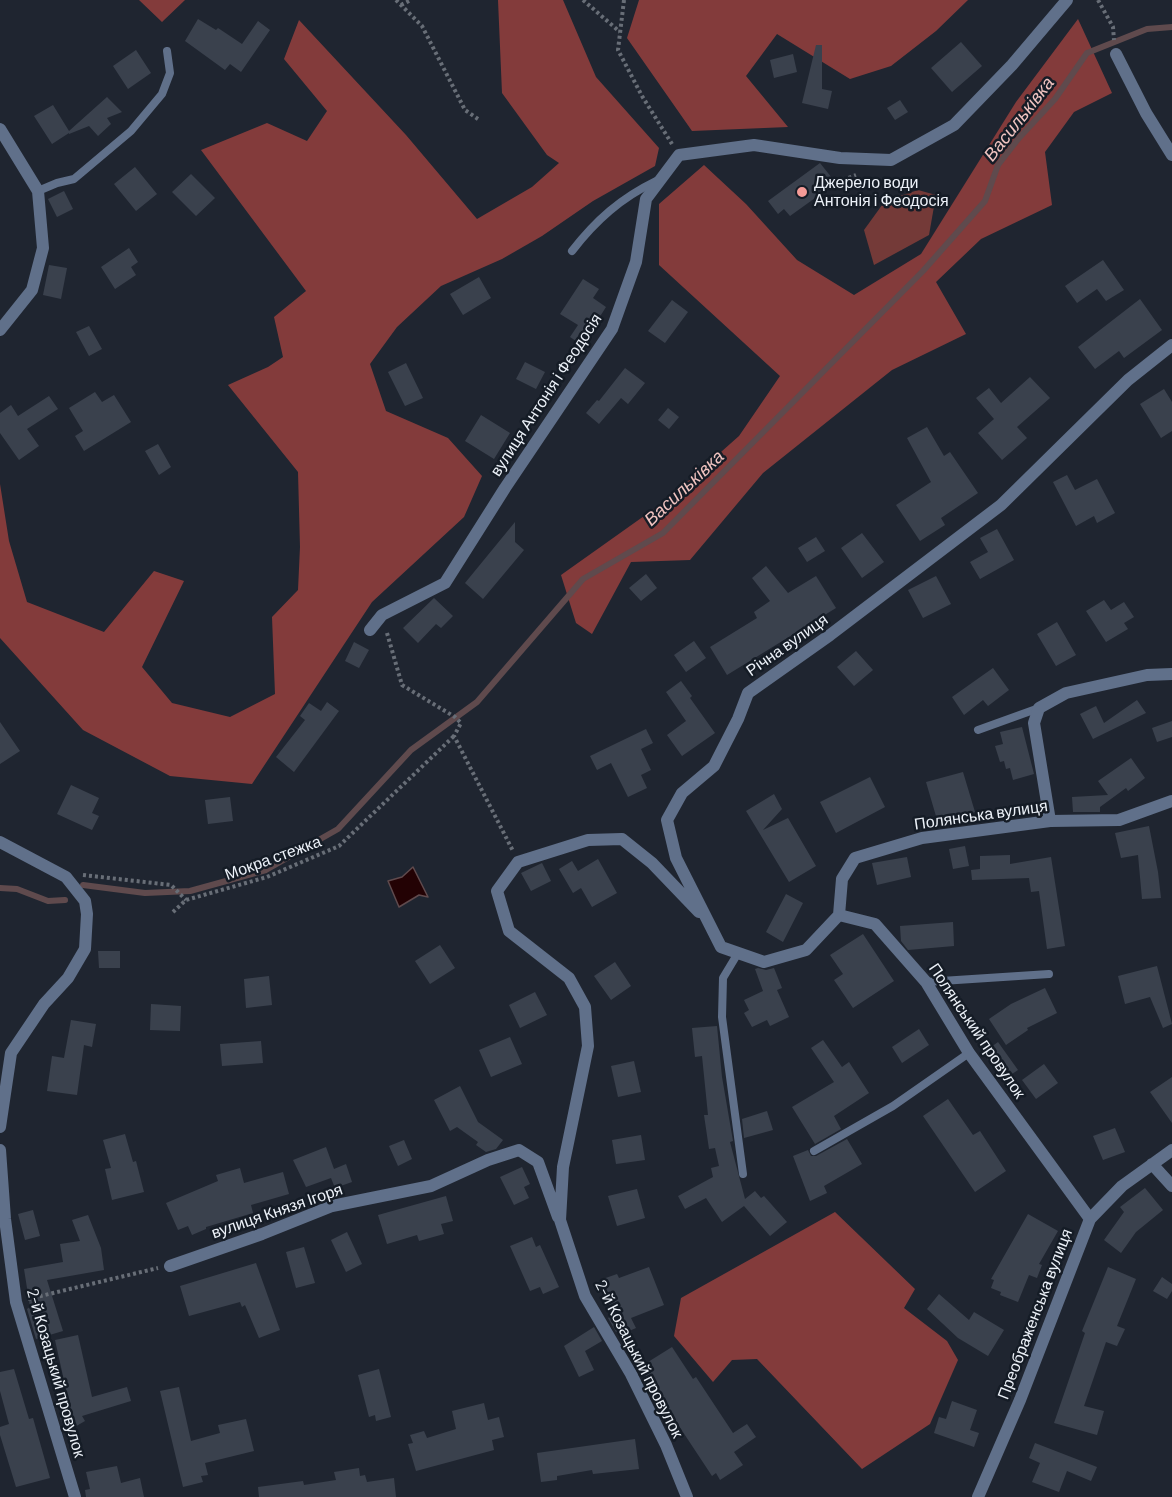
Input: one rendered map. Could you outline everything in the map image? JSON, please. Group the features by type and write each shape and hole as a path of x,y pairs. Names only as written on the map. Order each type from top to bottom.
{"street":[{"path":"679,155 754,145 840,159 891,160 954,125 1012,65 1067,0"},
{"path":"1116,54 1146,113 1172,155"},
{"path":"0,129 38,191 44,248 32,290 0,330"},
{"name":"вулиця Антонія і Феодосія","path":"370,630 382,615 445,584 505,488 612,329 636,262 646,199 679,155"},
{"name":"Річна вулиця","path":"839,915 807,950 764,962 721,947 675,858 667,820 682,793 714,766 738,719 748,693 830,635 1001,505 1128,380 1172,345"},
{"path":"1050,821 1034,723 1039,708 1066,693 1147,675 1172,674"},
{"name":"Полянська вулиця","path":"839,915 843,879 855,858 922,838 1050,821 1119,820 1172,801"},
{"path":"518,862 588,840 622,839 652,863 709,922"},
{"path":"0,842 66,877 85,901 87,914 85,949 68,978 44,1004 11,1053 0,1127"},
{"name":"2-й Козацький провулок","path":"518,862 497,891 508,931 569,978 585,1006 588,1046 563,1167 560,1220 585,1296 630,1374 666,1445 687,1497"},
{"name":"Полянський провулок","path":"839,915 875,924 926,982 969,1053 1090,1219"},
{"name":"2-й Козацький провулок","path":"0,1150 4,1219 16,1302 75,1497"},
{"name":"вулиця Князя Ігоря","path":"170,1266 262,1234 332,1206 431,1186 488,1160 519,1150 538,1162 560,1220"},
{"name":"Преображенська вулиця","path":"978,1497 1020,1400 1090,1219 1122,1186 1172,1150"},
{"path":"1152,1164 1172,1186"}],"lane":[{"path":"38,191 74,179 131,131 162,94 170,73 167,51"},
{"path":"572,251 588,230 614,206 637,191 661,180"},
{"path":"978,730 1039,708"},
{"path":"738,953 723,978 722,1017 743,1174"},
{"path":"926,982 1049,974"},
{"path":"814,1151 893,1106 969,1053"}],"path":[{"path":"396,0 422,26 465,110 478,119"},
{"path":"401,5 411,0"},
{"path":"583,0 620,32"},
{"path":"624,0 618,50 642,96 679,155"},
{"path":"1098,0 1113,27"},
{"path":"382,615 402,684 461,723 454,736 518,862"},
{"name":"Мокра стежка","path":"186,900 267,877 339,846 454,736"},
{"path":"66,877 82,875 171,885 186,900 173,912"},
{"path":"16,1302 170,1266"}],"shaded area":[{"path":"139,0 185,0 162,22"},
{"path":"498,0 563,0 596,77 659,148 655,166 593,201 542,236 502,259 441,286 397,327 370,364 386,411 448,438 482,476 464,517 372,602 252,784 170,776 83,730 0,638 0,484 9,541 27,602 104,632 154,571 184,581 142,667 172,703 230,717 275,694 272,617 298,590 300,547 298,472 228,385 268,367 283,357 274,317 306,291 201,150 267,123 307,141 327,111 284,59 299,20 406,135 477,219 532,187 559,163 547,155 502,93"},
{"path":"639,0 968,0 936,31 891,66 850,79 777,34 746,76 788,127 692,131 627,38"},
{"path":"1078,19 1112,93 1074,112 1045,152 1052,205 981,239 936,282 966,334 892,370 763,473 690,560 631,562 592,634 576,623 561,575 668,499 739,436 780,376 659,265 659,204 704,165 746,204 797,260 854,295 921,254 1016,102"},
{"path":"918,190 936,195 929,235 874,265 864,230 885,201"},
{"path":"413,867 428,897 419,895 399,907 388,881 402,877"},
{"path":"835,1212 915,1289 904,1308 947,1341 958,1360 930,1424 862,1469 757,1359 732,1360 713,1382 674,1336 681,1298"}],"building":[{"path":"198,19 216,30 218,28 242,44 258,21 270,30 241,72 230,64 225,70 185,41"},
{"path":"961,42 982,66 952,92 931,68"},
{"path":"816,45 822,45 822,89 832,91 828,109 802,103"},
{"path":"136,50 151,73 128,89 113,66"},
{"path":"793,54 797,72 774,78 770,60"},
{"path":"107,97 122,112 107,118 111,124 98,136 89,126 69,133 52,144 34,116 53,105 69,131"},
{"path":"900,100 908,112 895,120 887,108"},
{"name":"Джерело води Антонія і Феодосія","path":"820,163 836,183 790,216 784,209 778,214 768,201"},
{"path":"135,167 157,194 136,211 114,184"},
{"path":"191,174 215,198 196,216 172,192"},
{"path":"64,191 73,209 57,217 48,199"},
{"path":"129,248 138,262 131,267 136,275 115,289 101,267"},
{"path":"1103,260 1124,290 1106,301 1097,289 1077,303 1065,286"},
{"path":"49,265 67,268 61,299 43,295"},
{"path":"479,277 491,298 463,315 450,294"},
{"path":"583,279 599,289 593,298 606,307 582,345 570,337 578,325 560,314"},
{"path":"1140,299 1162,330 1124,358 1119,351 1095,369 1078,347"},
{"path":"672,300 688,312 665,343 648,331"},
{"path":"89,326 102,349 89,356 76,332"},
{"path":"525,362 545,372 536,389 516,379"},
{"path":"406,363 423,398 405,406 388,372"},
{"path":"625,368 645,383 628,404 621,398 599,424 586,413 597,400 599,401"},
{"path":"1030,377 1050,398 1017,427 1027,438 1002,460 978,433 994,419 976,398 989,388 1001,403"},
{"path":"1164,389 1172,402 1172,431 1161,438 1140,404"},
{"path":"95,392 102,402 114,395 131,422 84,451 75,436 83,431 69,408"},
{"path":"49,396 58,409 27,429 39,446 19,460 0,433 0,413 11,405 18,416"},
{"path":"668,408 679,417 669,429 658,420"},
{"path":"481,415 510,433 494,459 465,441"},
{"path":"927,427 944,456 950,452 978,493 941,518 945,525 920,541 896,505 931,482 907,438"},
{"path":"158,444 171,467 159,475 145,451"},
{"path":"1067,475 1075,490 1097,479 1115,513 1097,523 1094,516 1076,526 1053,482"},
{"path":"515,522 515,542 524,550 483,599 465,583"},
{"path":"997,529 1014,560 980,579 970,562 988,552 980,538"},
{"path":"862,533 884,562 862,578 841,548"},
{"path":"816,537 825,551 807,562 798,548"},
{"path":"766,566 788,593 816,576 836,608 727,675 710,647 757,618 754,612 770,601 752,578"},
{"path":"646,574 657,588 641,601 629,588"},
{"path":"936,576 951,604 923,618 908,590"},
{"path":"434,598 453,616 441,628 436,624 418,643 403,628"},
{"path":"1104,600 1111,610 1124,602 1134,617 1124,623 1128,629 1106,642 1086,611"},
{"path":"1057,622 1076,655 1056,666 1037,634"},
{"path":"694,641 706,658 686,672 674,655"},
{"path":"354,642 369,650 359,668 345,661"},
{"path":"856,651 873,670 854,686 837,667"},
{"path":"993,668 1009,690 988,706 983,700 964,715 952,697"},
{"path":"681,681 715,733 682,756 667,735 686,721 666,692"},
{"path":"1137,700 1146,713 1093,739 1080,714 1096,706 1104,723"},
{"path":"327,702 339,711 294,772 276,757 305,720 300,716 309,703 321,711"},
{"path":"1172,721 1172,737 1157,742 1152,728"},
{"path":"0,722 20,751 0,764"},
{"path":"1022,727 1034,774 1013,780 1010,768 1006,769 1004,761 1000,762 995,746 1003,744 1000,732"},
{"path":"646,729 653,743 641,749 651,770 641,775 647,788 628,797 611,763 597,770 590,756"},
{"path":"1131,758 1145,778 1128,791 1126,788 1100,807 1100,812 1073,812 1072,797 1108,795 1098,781"},
{"path":"963,772 975,812 938,823 926,782"},
{"path":"870,777 885,807 836,833 820,802"},
{"path":"71,785 99,798 92,813 99,816 92,830 57,814"},
{"path":"774,794 782,809 763,830 788,818 816,866 789,882 746,811"},
{"path":"230,797 233,821 208,824 205,800"},
{"path":"1149,826 1161,898 1142,899 1138,855 1121,858 1115,833"},
{"path":"965,846 969,866 953,869 949,849"},
{"path":"1010,855 1010,864 1051,857 1065,946 1047,949 1039,891 1031,892 1029,878 972,880 971,870 980,869 980,856"},
{"path":"907,857 911,877 877,885 872,863"},
{"path":"598,859 617,893 592,907 581,888 573,893 559,869 572,861 578,871"},
{"path":"542,863 551,881 531,891 521,873"},
{"path":"786,894 803,903 783,942 766,932"},
{"path":"953,922 954,946 908,950 901,941 900,926"},
{"path":"863,934 894,981 853,1008 834,980 843,974 830,955"},
{"path":"440,945 455,968 430,984 415,961"},
{"path":"98,951 120,951 120,968 99,968"},
{"path":"615,962 631,986 611,1000 594,976"},
{"path":"1157,966 1172,1024 1163,1028 1150,997 1125,1004 1118,976"},
{"path":"774,968 782,988 777,990 789,1017 770,1026 767,1020 752,1027 744,1013 749,1010 744,1000 763,991 755,969 766,970"},
{"path":"269,976 272,1005 246,1008 244,979"},
{"path":"1045,988 1057,1013 1027,1028 1028,1030 1006,1045 989,1019 1011,1004"},
{"path":"535,992 547,1015 520,1028 509,1005"},
{"path":"151,1004 181,1006 180,1031 150,1030"},
{"path":"71,1020 96,1024 92,1047 84,1045 77,1095 47,1091 52,1056 64,1058"},
{"path":"717,1026 722,1077 733,1141 730,1142 745,1199 755,1191 761,1198 764,1196 787,1222 770,1236 744,1206 722,1222 706,1198 685,1209 678,1196 713,1177 711,1168 719,1166 715,1148 709,1149 704,1115 708,1115 702,1056 695,1057 692,1028"},
{"path":"919,1029 929,1045 902,1063 892,1047"},
{"path":"510,1037 522,1064 491,1077 479,1050"},
{"path":"823,1040 842,1067 849,1062 869,1093 834,1116 841,1129 815,1144 792,1107 834,1082 811,1048"},
{"path":"261,1041 263,1063 222,1066 220,1044"},
{"path":"998,1042 1018,1070 1003,1080 983,1053"},
{"path":"634,1061 641,1092 618,1097 611,1066"},
{"path":"1044,1064 1058,1083 1036,1099 1022,1080"},
{"path":"1172,1077 1172,1123 1150,1092"},
{"path":"460,1086 478,1122 503,1140 496,1149 486,1152 476,1145 478,1142 457,1127 450,1131 434,1100"},
{"path":"948,1099 973,1135 980,1131 1006,1171 975,1192 923,1116"},
{"path":"767,1111 773,1130 744,1138 742,1119"},
{"path":"1115,1128 1125,1152 1103,1160 1093,1136"},
{"path":"125,1134 133,1162 136,1161 144,1192 112,1200 105,1169 111,1168 103,1140"},
{"path":"641,1135 645,1160 616,1164 612,1140"},
{"path":"847,1139 862,1164 824,1186 827,1193 810,1201 793,1156 808,1150 811,1156 816,1156"},
{"path":"404,1140 412,1159 398,1166 389,1146"},
{"path":"326,1147 334,1169 346,1164 352,1182 335,1188 331,1178 306,1187 293,1160"},
{"path":"522,1167 530,1184 524,1187 529,1198 514,1205 500,1177"},
{"path":"240,1168 244,1183 283,1172 289,1194 251,1205 253,1213 206,1227 192,1235 188,1226 178,1230 166,1203 218,1181 216,1175"},
{"path":"1145,1188 1163,1210 1136,1232 1121,1253 1104,1240 1124,1212 1120,1207"},
{"path":"637,1189 645,1218 617,1226 608,1196"},
{"path":"446,1196 453,1221 441,1224 444,1234 419,1241 417,1235 387,1244 378,1215"},
{"path":"33,1210 40,1236 25,1240 18,1214"},
{"path":"1028,1214 1058,1231 1039,1264 1042,1265 1037,1278 1029,1275 1018,1302 1000,1295 1001,1292 991,1288 994,1280 991,1279"},
{"path":"88,1215 101,1248 104,1270 47,1280 63,1331 36,1339 27,1309 30,1307 24,1269 63,1262 60,1244 80,1241 72,1220"},
{"path":"347,1232 362,1264 346,1272 331,1240"},
{"path":"532,1237 536,1247 540,1245 559,1287 543,1294 540,1287 530,1291 510,1246"},
{"path":"304,1247 315,1283 296,1288 286,1252"},
{"path":"256,1263 280,1330 259,1338 245,1305 242,1307 240,1302 189,1316 180,1286"},
{"path":"649,1267 664,1305 631,1318 636,1328 620,1335 608,1318 613,1315 600,1280 617,1274 619,1278"},
{"path":"1108,1267 1136,1279 1117,1326 1125,1329 1117,1346 1106,1342 1084,1406 1104,1411 1097,1435 1054,1423 1085,1333 1082,1331"},
{"path":"1162,1277 1172,1284 1172,1291 1167,1299 1153,1291"},
{"path":"939,1294 969,1320 974,1312 1004,1330 988,1356 958,1338 927,1309"},
{"path":"594,1327 602,1341 585,1351 594,1370 579,1377 564,1346"},
{"path":"78,1335 92,1397 127,1387 131,1401 82,1416 85,1421 66,1432 60,1418 71,1412 55,1340"},
{"path":"672,1347 693,1379 696,1377 733,1433 747,1424 756,1437 734,1452 743,1465 720,1480 716,1473 712,1476 640,1367"},
{"path":"14,1369 29,1419 33,1418 50,1478 16,1487 0,1435 0,1427 9,1424 0,1391 0,1372"},
{"path":"379,1369 391,1417 376,1421 375,1415 369,1417 358,1375"},
{"path":"179,1387 191,1441 220,1433 218,1425 246,1419 254,1451 205,1463 208,1475 201,1476 203,1482 183,1487 160,1391"},
{"path":"952,1401 977,1410 970,1430 979,1433 974,1447 934,1433 939,1417 946,1419"},
{"path":"484,1403 488,1420 499,1417 504,1437 492,1440 494,1450 416,1471 408,1444 413,1443 410,1435 424,1431 427,1438 456,1429 452,1411"},
{"path":"635,1439 639,1469 593,1474 592,1470 557,1476 557,1480 541,1482 537,1453"},
{"path":"1035,1443 1097,1467 1091,1481 1067,1471 1059,1492 1032,1482 1040,1463 1029,1458"},
{"path":"117,1466 121,1483 140,1478 144,1497 86,1497 85,1490 90,1489 86,1472"},
{"path":"359,1468 360,1476 365,1475 367,1482 394,1478 396,1497 259,1497 258,1487 303,1481 304,1485 336,1480 334,1472"}],"waterway":[{"name":"Васильківка","path":"83,885 145,893 190,891 266,870 338,829 411,750 477,702 583,579 663,533 923,271 985,201 998,165 1055,99 1087,53 1147,29 1172,27"},
{"name":"Васильківка","path":"0,888 17,889 48,901 65,900"}],"place":[{"name":"Джерело води Антонія і Феодосія","path":"802,192"}]}
